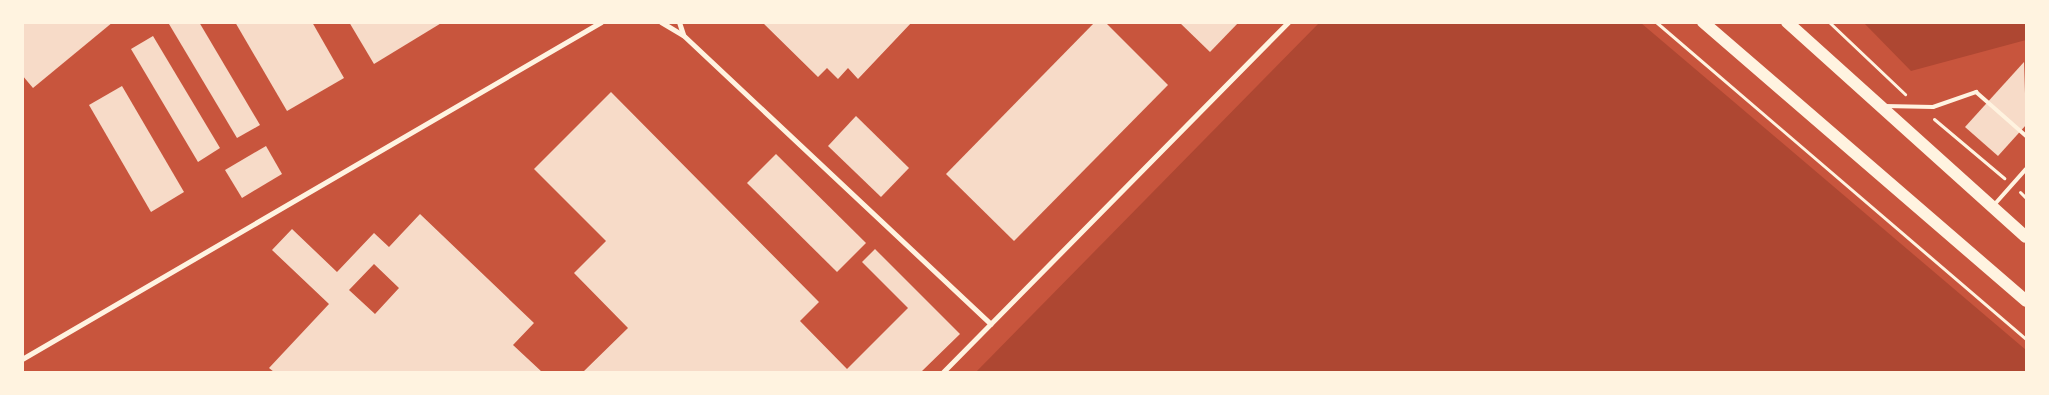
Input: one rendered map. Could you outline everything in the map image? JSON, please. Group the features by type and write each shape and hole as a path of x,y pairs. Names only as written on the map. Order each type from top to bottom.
{"main road":[{"path":"1703,22 2026,301"},
{"path":"1787,22 2026,237"}],"street":[{"path":"582,31 590,22"},
{"path":"22,359 582,31 601,22"},
{"path":"661,22 684,35 991,324"},
{"path":"679,22 684,35"},
{"path":"943,372 1288,22"}],"lane":[{"path":"1880,106 1933,107 1976,92 2026,136"},
{"path":"1992,207 2026,169"}],"path":[{"path":"1656,22 2026,339"}],"shaded area":[{"path":"1320,22 1641,23 2026,350 2026,372 976,372"},
{"path":"1864,23 2026,23 2026,40 1911,71"}],"building":[{"path":"22,22 113,22 33,88 22,75"},
{"path":"173,22 199,22 260,125 237,138 169,24"},
{"path":"235,22 312,22 344,78 287,111"},
{"path":"349,22 443,22 374,64"},
{"path":"762,22 912,22 858,79 848,68 838,79 827,68 818,77"},
{"path":"1095,22 1105,22 1168,85 1014,241 946,174"},
{"path":"1179,22 1239,22 1210,52"},
{"path":"153,36 220,148 198,162 131,49"},
{"path":"2024,62 2026,125 1998,156 1965,127"},
{"path":"122,86 184,192 151,212 89,105"},
{"path":"611,92 819,302 800,321 847,369 908,308 862,262 875,249 960,334 921,372 583,372 628,328 574,273 606,241 534,169"},
{"path":"856,116 909,168 881,197 828,146"},
{"path":"266,146 282,174 242,198 225,170"},
{"path":"776,154 866,243 837,272 747,183"},
{"path":"420,214 534,323 513,345 542,372 274,372 269,368 329,304 272,250 292,229 337,272 374,233 389,247","holes":["374,264 399,288 375,314 349,290"]}]}
